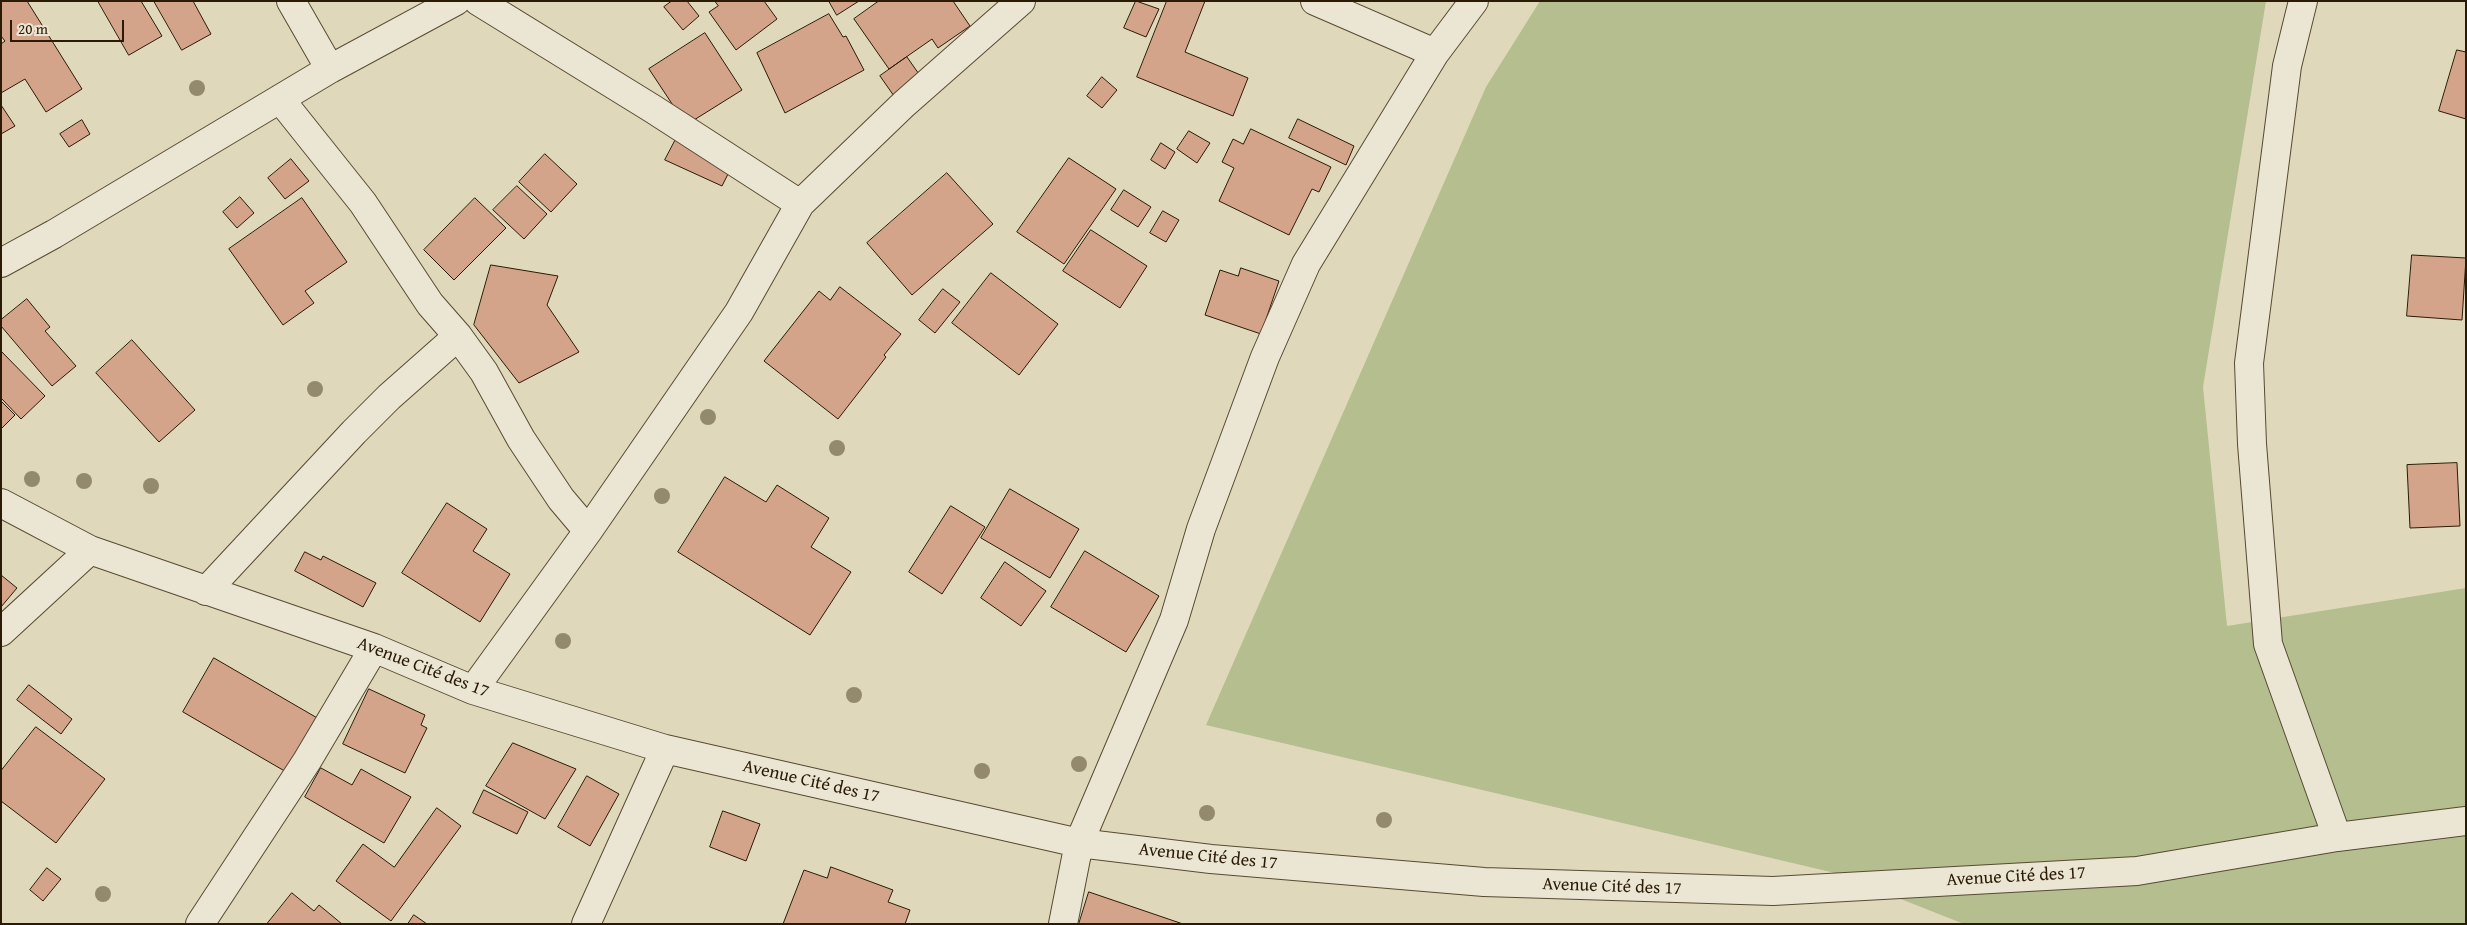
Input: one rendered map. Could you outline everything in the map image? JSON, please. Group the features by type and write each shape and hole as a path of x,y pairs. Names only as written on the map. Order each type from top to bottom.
{"street":[{"path":"291,1 330,69"},
{"path":"1,263 54,234 330,69 456,1"},
{"path":"478,1 800,204"},
{"path":"473,690 588,530 739,312 800,204 904,104 1021,1"},
{"path":"1315,1 1435,53"},
{"path":"1064,924 1079,843 1174,620 1204,520 1265,357 1306,264 1435,53 1474,1"},
{"path":"2303,1 2288,66 2249,363 2252,435 2268,644 2337,837"},
{"path":"280,99 363,203 430,304 458,336 484,372 521,440 561,499 588,530"},
{"path":"206,591 354,432 389,397 458,336"},
{"name":"Avenue Cité des 17","path":"1,504 90,550 374,648 473,690 666,749 1079,843 1211,859 1484,882 1773,891 2136,871 2337,837 2466,821"},
{"path":"1,632 90,550"},
{"path":"200,924 307,761 374,648"},
{"path":"586,924 666,749"}],"green space":[{"path":"1540,1 2266,1 2203,387 2227,626 2466,588 2466,924 1964,924 1835,873 1206,725 1486,87"}],"building":[{"path":"1,1 27,1 82,89 46,112 25,79 1,93 1,44 5,41 1,36"},
{"path":"98,1 141,1 162,36 129,55"},
{"path":"154,1 193,1 211,34 182,50"},
{"path":"672,1 687,1 699,16 683,30 664,7"},
{"path":"715,1 764,1 777,19 736,50 709,12 718,6"},
{"path":"829,1 859,1 837,15"},
{"path":"879,1 953,1 970,26 938,48 932,39 889,69 854,19"},
{"path":"1136,1 1159,9 1146,37 1124,28"},
{"path":"1167,1 1205,1 1185,52 1248,78 1233,116 1137,77"},
{"path":"829,14 843,37 846,36 864,70 785,113 757,53"},
{"path":"705,33 742,90 686,125 649,69"},
{"path":"2457,50 2466,52 2466,119 2439,111"},
{"path":"907,57 921,77 894,96 880,76"},
{"path":"1102,77 1117,90 1102,108 1087,96"},
{"path":"1,105 15,126 1,134"},
{"path":"1298,119 1354,146 1346,165 1289,138"},
{"path":"82,120 90,134 69,147 60,134"},
{"path":"1251,129 1331,167 1319,192 1312,189 1289,235 1219,201 1234,168 1222,162 1233,139 1243,144"},
{"path":"1189,131 1210,143 1197,163 1177,149"},
{"path":"676,139 732,166 722,186 665,160"},
{"path":"1161,143 1175,152 1165,169 1151,160"},
{"path":"545,154 577,184 551,212 519,182"},
{"path":"1069,158 1116,189 1064,264 1017,232"},
{"path":"291,159 309,181 285,199 268,178"},
{"path":"947,173 993,224 912,295 867,243"},
{"path":"517,186 547,214 524,239 493,210"},
{"path":"1124,190 1151,207 1138,227 1111,210"},
{"path":"240,197 254,213 237,228 223,212"},
{"path":"302,198 347,262 305,291 314,303 283,325 229,249"},
{"path":"475,198 506,228 454,280 424,250"},
{"path":"1163,211 1179,220 1166,242 1150,233"},
{"path":"1091,230 1147,266 1120,308 1063,271"},
{"path":"2412,255 2466,258 2462,320 2407,316"},
{"path":"491,265 558,276 547,305 579,352 519,383 474,325"},
{"path":"1241,268 1279,281 1261,334 1205,315 1220,270 1238,276"},
{"path":"991,273 1058,324 1019,375 952,323"},
{"path":"840,287 901,334 884,355 886,357 838,419 764,361 819,291 830,300"},
{"path":"943,289 960,302 935,333 919,320"},
{"path":"27,299 50,327 45,331 76,366 52,386 1,326 1,320"},
{"path":"132,340 195,410 159,442 96,373"},
{"path":"1,351 45,396 21,419 1,398"},
{"path":"1,401 15,415 1,429"},
{"path":"2457,463 2460,526 2410,528 2407,465"},
{"path":"725,477 766,502 777,485 829,518 811,547 851,572 810,635 678,552"},
{"path":"1010,489 1079,529 1050,578 981,538"},
{"path":"447,503 487,529 473,551 510,574 480,622 402,573"},
{"path":"951,506 985,527 942,594 909,572"},
{"path":"1085,551 1159,596 1126,652 1051,607"},
{"path":"305,552 321,560 323,556 376,583 363,607 295,571"},
{"path":"1005,562 1046,591 1021,626 981,598"},
{"path":"1,575 17,588 1,607"},
{"path":"214,658 319,719 288,773 183,712"},
{"path":"29,685 72,719 61,734 17,700"},
{"path":"369,689 425,715 421,725 427,728 405,773 343,744"},
{"path":"36,727 105,779 56,843 1,801 1,771"},
{"path":"513,743 576,769 545,819 486,786"},
{"path":"321,768 352,785 361,769 411,797 384,843 305,797"},
{"path":"587,776 619,794 590,846 558,827"},
{"path":"484,790 528,812 517,834 473,813"},
{"path":"437,808 461,826 391,921 336,881 363,844 394,867"},
{"path":"723,811 760,824 746,861 710,847"},
{"path":"831,867 893,890 888,902 910,910 905,924 783,924 804,870 827,878"},
{"path":"47,868 61,879 43,901 30,890"},
{"path":"1089,892 1183,924 1079,924"},
{"path":"292,893 314,911 319,905 342,924 267,924"},
{"path":"414,915 427,924 408,924"}]}
